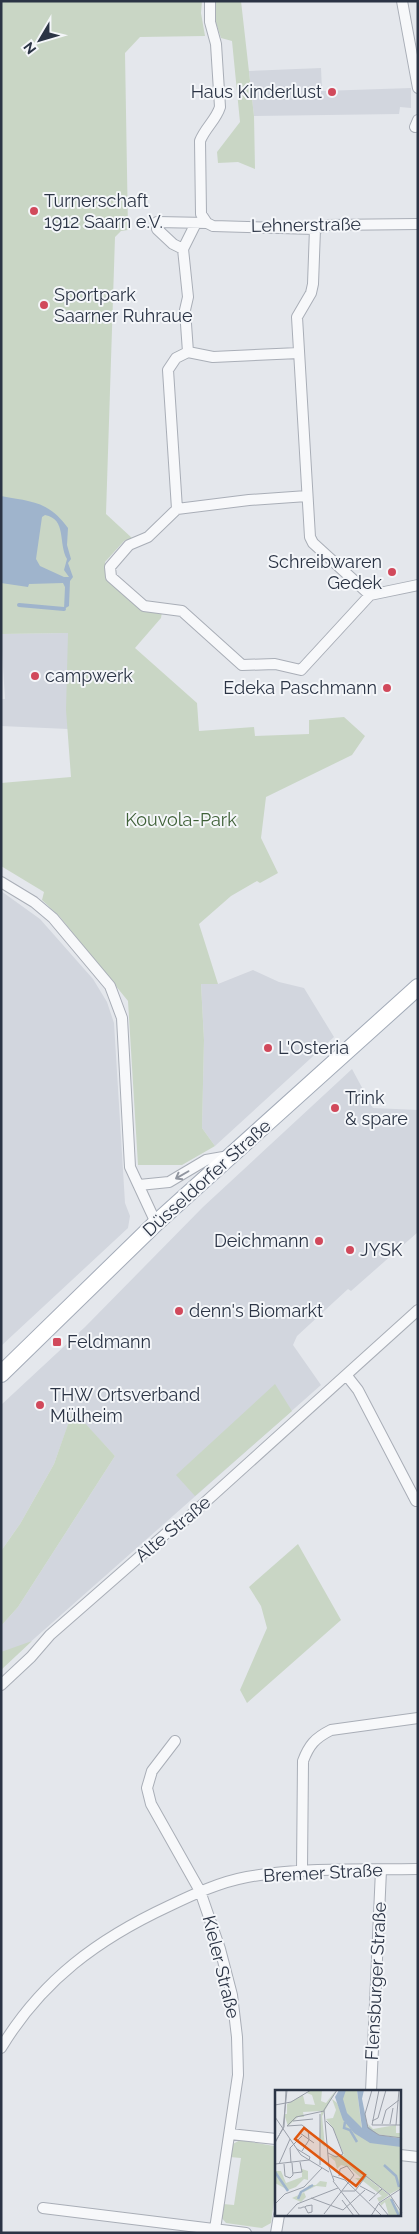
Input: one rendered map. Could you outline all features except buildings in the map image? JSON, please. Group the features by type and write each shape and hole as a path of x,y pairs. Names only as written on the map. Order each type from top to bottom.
{"main road":[{"name":"Düsseldorfer Straße","path":"1,1374 156,1222 234,1155 418,987"}],"street":[{"path":"188,352 184,310 188,297 183,249 202,223 200,141 203,133 218,115 220,107 216,44 210,22 210,1"},
{"path":"402,1 418,88"},
{"name":"Lehnerstraße","path":"183,249 173,244 157,229 157,222 202,223 213,226 315,229 327,225 418,224"},
{"path":"315,229 313,284 297,317 310,537 314,543 370,595"},
{"path":"177,508 168,370 176,358 188,352 213,357 299,353"},
{"path":"307,496 177,508 148,537 129,545 110,567 111,577 144,606 182,611 242,665 274,664 301,670 305,668 370,595 418,585"},
{"path":"1,882 34,902 53,918 110,986 118,1003 122,1018 130,1167 156,1222"},
{"path":"139,1185 169,1182 206,1160 234,1155"},
{"name":"Alte Straße","path":"1,1685 31,1657 50,1635 170,1530 181,1524 418,1310"},
{"path":"347,1376 358,1390 416,1501"},
{"path":"302,1870 302,1761 308,1747 318,1736 331,1730 418,1718"},
{"path":"175,1741 152,1771 147,1788 151,1804 200,1891"},
{"name":"Bremer Straße","path":"1,2048 14,2026 38,1996 68,1967 102,1941 141,1919 200,1891 246,1878 302,1870 418,1869"},
{"name":"Flensburger Straße","path":"370,2090 381,1870"},
{"name":"Kieler Straße","path":"200,1891 232,1994 237,2037 238,2075 214,2229"},
{"path":"230,2134 275,2139"},
{"path":"402,2155 418,2158"},
{"path":"43,2208 246,2233"},
{"path":"276,2233 278,2216"}],"shaded area":[{"name":"Haus Kinderlust","path":"321,68 322,91 411,88 411,108 400,107 399,114 254,116 249,71"},
{"name":"campwerk","path":"68,633 68,729 1,726 1,699 5,699 1,634"},
{"path":"1,891 40,919 93,979 107,1002 114,1023 125,1203 130,1216 128,1228 1,1346"},
{"path":"253,970 279,982 304,988 334,1037 215,1146 202,1128 204,1040 201,983 218,984"},
{"path":"352,1069 373,1108 418,1110 418,1232 351,1291 348,1289 297,1336 293,1345 321,1385 1,1668 1,1626 18,1607 115,1456 73,1411 54,1464 20,1524 1,1551 1,1405 85,1327 203,1207"}],"green space":[{"name":"Kouvola-Park","path":"1,1 202,1 201,13 205,36 140,37 125,53 128,230 121,231 115,237 106,514 132,538 124,541 105,562 106,579 141,610 162,612 161,618 135,648 197,703 199,731 254,727 255,736 309,734 309,720 344,717 365,736 352,755 266,797 261,838 278,873 260,883 257,881 231,896 199,924 218,984 201,984 204,1040 202,1128 215,1146 182,1165 138,1165 128,1001 60,917 42,900 44,892 1,866 1,783 71,777 66,710 68,633 1,634"},
{"path":"215,1 241,1 254,116 255,169 238,162 218,163 217,152 240,122 232,41 221,38 215,20"},
{"path":"275,1384 292,1411 195,1496 176,1475"},
{"path":"73,1410 115,1456 18,1607 1,1626 1,1551 20,1524 54,1464"},
{"path":"298,1544 341,1620 247,1703 240,1690 267,1628 261,1606 249,1587"},
{"path":"32,1641 1,1670 1,1652"},
{"path":"240,2140 275,2148 275,2193 271,2223 262,2228 226,2223 220,2216 223,2204 234,2205 241,2158 230,2157 233,2144"}],"water":[{"path":"1,496 39,504 54,512 68,528 67,545 71,559 68,563 73,577 70,581 69,606 64,609 65,587 63,583 29,584 28,587 1,583","holes":["45,515 52,517 61,532 64,553 67,559 64,570 69,577 64,577 40,566 36,559 42,517"]}],"waterway":[{"path":"19,605 64,609"}],"place":[{"name":"Haus Kinderlust","path":"332,92"},
{"name":"Turnerschaft 1912 Saarn e.V.","path":"34,211"},
{"name":"Sportpark Saarner Ruhraue","path":"44,305"},
{"name":"Schreibwaren Gedek","path":"392,572"},
{"name":"campwerk","path":"35,676"},
{"name":"Edeka Paschmann","path":"387,688"},
{"name":"L'Osteria","path":"268,1048"},
{"name":"Trink & spare","path":"335,1108"},
{"name":"Deichmann","path":"319,1241"},
{"name":"JYSK","path":"350,1250"},
{"name":"denn's Biomarkt","path":"179,1311"},
{"name":"Feldmann","path":"57,1342"},
{"name":"THW Ortsverband Mülheim","path":"40,1405"}]}
